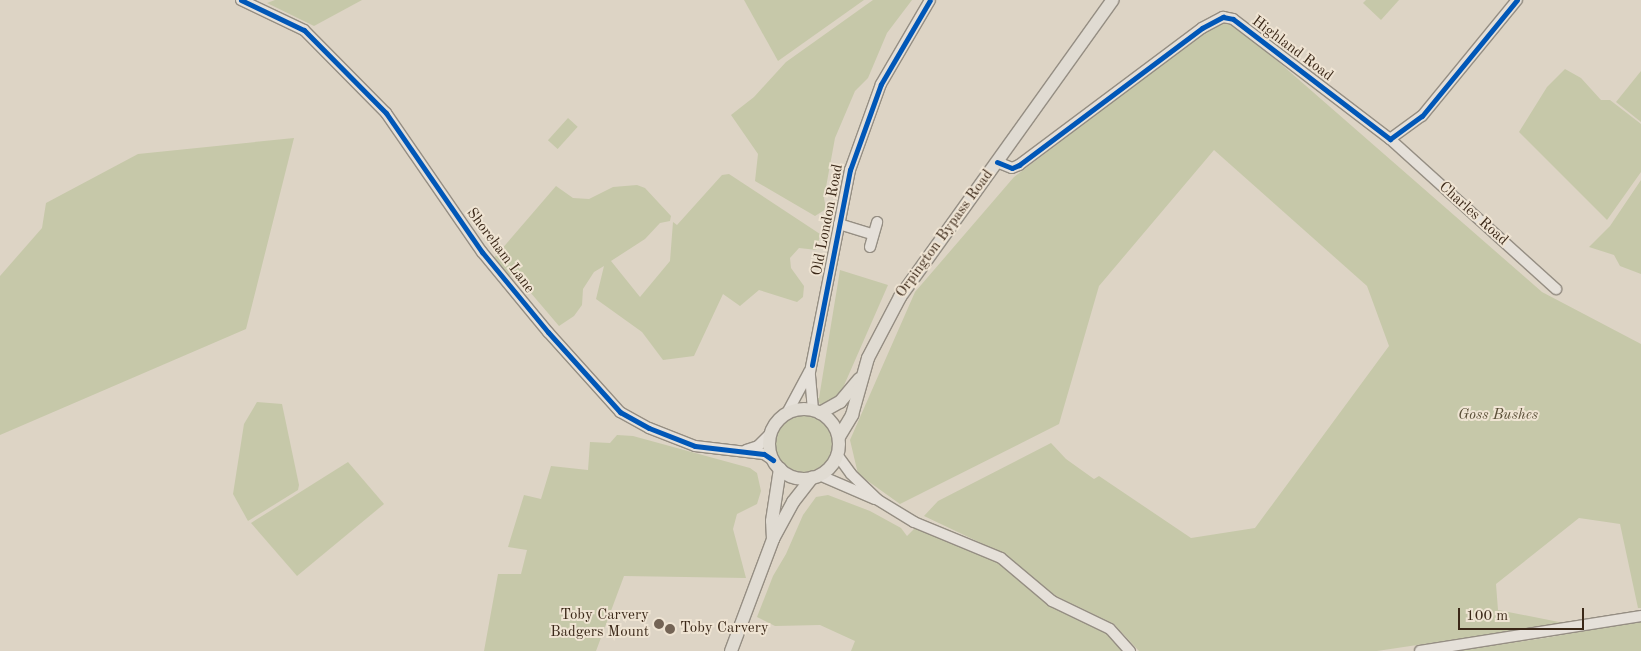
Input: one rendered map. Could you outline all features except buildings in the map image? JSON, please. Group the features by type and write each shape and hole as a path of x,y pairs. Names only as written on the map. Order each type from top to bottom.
{"main road":[{"name":"Orpington Bypass Road","path":"838,437 852,415 860,377 877,337 900,296 1113,0"},
{"name":"Orpington Bypass Road","path":"816,411 840,402 860,377"},
{"path":"731,651 773,539 793,502 815,476 838,456 838,437 832,424 816,411 788,413 777,421 770,434 776,465 772,521 773,539"},
{"path":"776,465 796,478 815,476"}],"street":[{"name":"Shoreham Lane","path":"241,0 304,30 386,114 482,252 616,408 649,428 695,446 764,454 776,465"},
{"path":"261,9 267,0"},
{"name":"Old London Road","path":"788,413 810,372 850,170 867,119 900,47 930,0"},
{"path":"1390,139 1422,116 1517,0"},
{"name":"Highland Road","path":"997,162 1012,168 1019,165 1202,28 1223,17 1233,19 1390,139"},
{"name":"Charles Road","path":"1390,139 1556,289"},
{"path":"870,247 872,234 877,222"},
{"path":"839,224 872,234"},
{"name":"Old London Road","path":"810,372 816,411"},
{"path":"743,451 758,446 770,434"},
{"path":"838,456 851,474 878,500"},
{"path":"815,476 878,500 914,522 1001,558 1052,601 1110,629 1130,651"},
{"path":"1420,651 1641,616"}],"green space":[{"path":"275,0 362,0 314,26 267,3"},
{"path":"744,0 864,0 778,61"},
{"path":"873,0 912,0 887,33 868,78 855,91 835,138 824,198 826,209 815,216 755,181 758,154 731,115 754,97 786,62"},
{"path":"1366,0 1399,0 1381,20 1363,3"},
{"name":"Goss Bushes","path":"1226,16 1542,292 1641,344 1641,608 1638,608 1620,524 1579,518 1496,584 1498,610 1564,623 1377,651 1139,651 1114,624 1056,596 1002,553 924,516 938,501 1051,443 1066,459 1094,479 1099,476 1191,538 1255,528 1389,346 1367,286 1214,150 1099,286 1059,424 900,504 858,474 850,440 915,292 1014,177"},
{"path":"1565,69 1581,78 1601,100 1610,100 1641,124 1641,172 1607,220 1519,132 1547,87"},
{"path":"1641,71 1641,122 1616,102"},
{"path":"568,118 578,127 558,149 548,140"},
{"path":"294,138 246,329 0,435 0,276 42,228 46,203 138,154"},
{"path":"729,174 820,234 817,250 799,248 790,258 791,268 804,286 803,297 797,302 759,290 740,306 723,294 694,356 663,360 642,332 596,299 604,266 594,272 583,289 582,305 574,316 559,326 513,272 509,277 494,258 556,186 573,198 589,199 613,187 637,185 645,188 671,216 670,221 660,223 645,239 611,261 640,297 670,261 673,222 677,225 722,175"},
{"path":"1641,180 1641,274 1620,266 1614,255 1589,247 1610,226"},
{"path":"840,270 888,285 842,390 837,397 821,405 816,398 819,398"},
{"path":"257,402 282,404 299,485 298,490 248,521 233,494 244,424"},
{"path":"804,414 815,416 828,427 833,443 831,454 820,467 804,472 793,470 780,459 775,443 777,432 788,419"},
{"path":"617,435 633,436 750,468 757,473 761,491 757,504 737,514 733,529 746,578 624,576 596,651 484,651 498,574 521,574 527,550 508,547 524,495 541,499 551,466 588,470 590,442 610,443"},
{"path":"348,462 384,504 297,576 251,523"},
{"path":"828,495 870,511 901,528 907,536 917,526 998,562 1050,605 1106,632 1124,651 851,651 855,641 820,625 775,626 757,617 773,576 786,554 803,515 816,497"},
{"path":"1641,621 1641,651 1454,651 1545,638"}],"cycle path":[{"path":"241,0 304,30 386,113 482,252 548,332 620,412 649,428 695,446 764,454 773,460"},
{"path":"812,365 850,170 881,84 930,0"},
{"path":"997,162 1012,168 1019,165 1202,28 1223,17 1233,19 1390,139 1422,116 1517,0"}],"place":[{"name":"Toby Carvery Badgers Mount","path":"659,624"},
{"name":"Toby Carvery","path":"670,629"}]}
